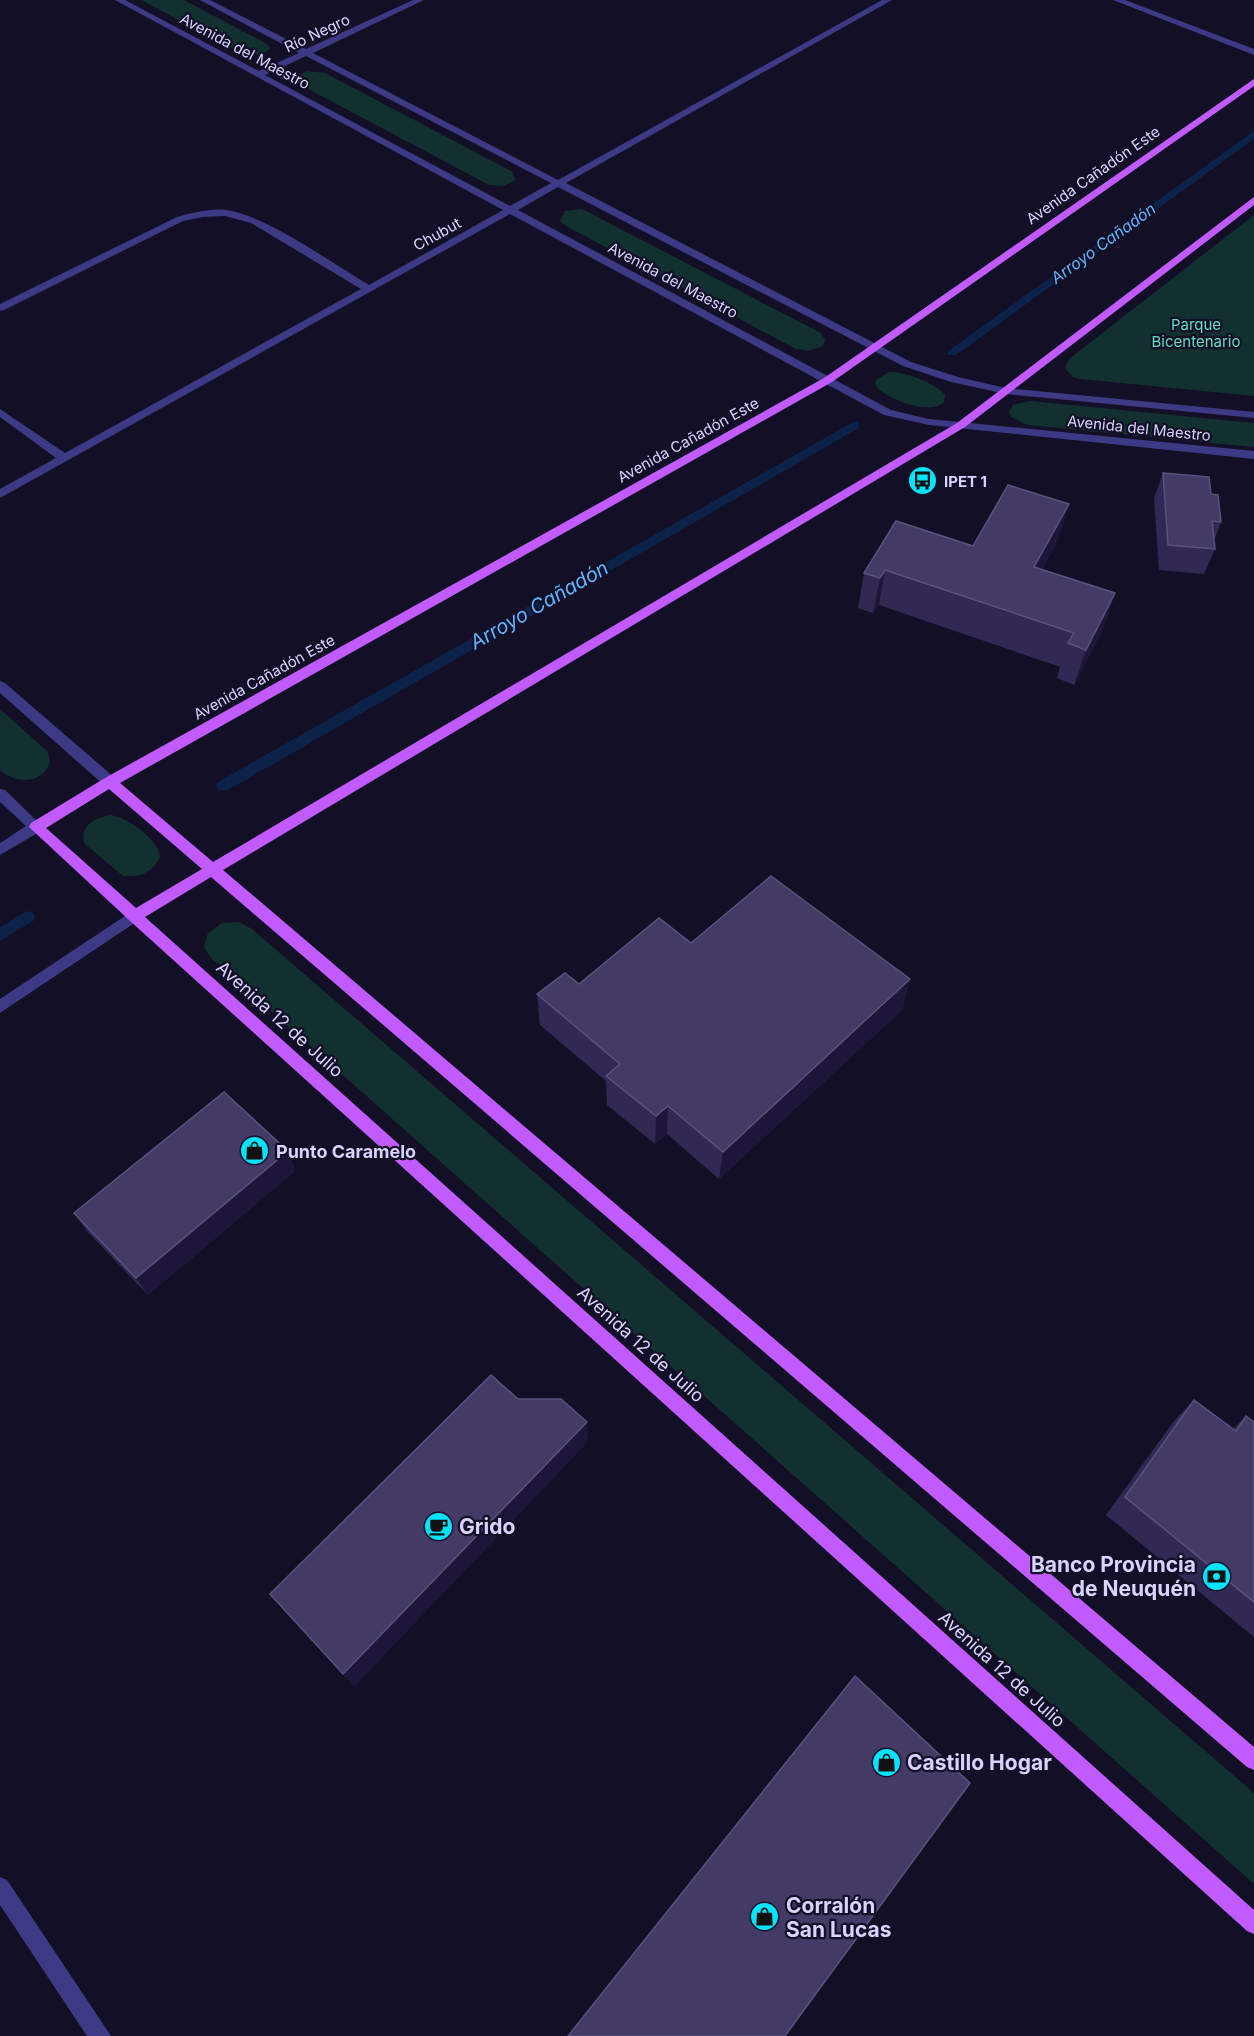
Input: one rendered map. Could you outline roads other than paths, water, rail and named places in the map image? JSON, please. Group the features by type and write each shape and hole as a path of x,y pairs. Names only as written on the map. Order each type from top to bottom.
{"main road":[{"name":"Avenida Cañadón Este","path":"36,827 110,782 828,380 877,348 1254,82"},
{"path":"134,916 961,425 1254,200"},
{"path":"110,782 1254,1760"},
{"name":"Avenida 12 de Julio","path":"36,827 1254,1924"}],"street":[{"name":"Avenida del Maestro","path":"119,0 888,413 907,418 961,425 1254,455"},
{"name":"Avenida del Maestro","path":"204,0 877,348 931,373 1006,391 1254,415"},
{"name":"Río Negro","path":"258,75 420,0"},
{"name":"Chubut","path":"0,494 888,0"},
{"path":"1117,0 1254,52"},
{"path":"0,309 180,219 214,213 236,215 254,221 369,289"},
{"path":"0,412 63,458"},
{"path":"0,686 110,782"},
{"name":"Avenida 12 de Julio","path":"0,794 36,827"},
{"path":"0,850 36,827"},
{"path":"0,1007 134,916"},
{"path":"0,1887 100,2036"}],"waterway":[{"name":"Arroyo Cañadón","path":"952,353 1254,134"},
{"name":"Arroyo Cañadón","path":"223,786 855,425"},
{"name":"Arroyo Cañadón","path":"0,935 27,917"}],"place":[{"name":"IPET 1","path":"923,481"},
{"name":"Punto Caramelo","path":"255,1151"},
{"name":"Grido","path":"438,1526"},
{"name":"Banco Provincia de Neuquén","path":"1217,1576"},
{"name":"Castillo Hogar","path":"886,1762"},
{"name":"Corralón San Lucas","path":"765,1917"}],"park label":[{"name":"Parque Bicentenario","path":"1196,332"}]}
